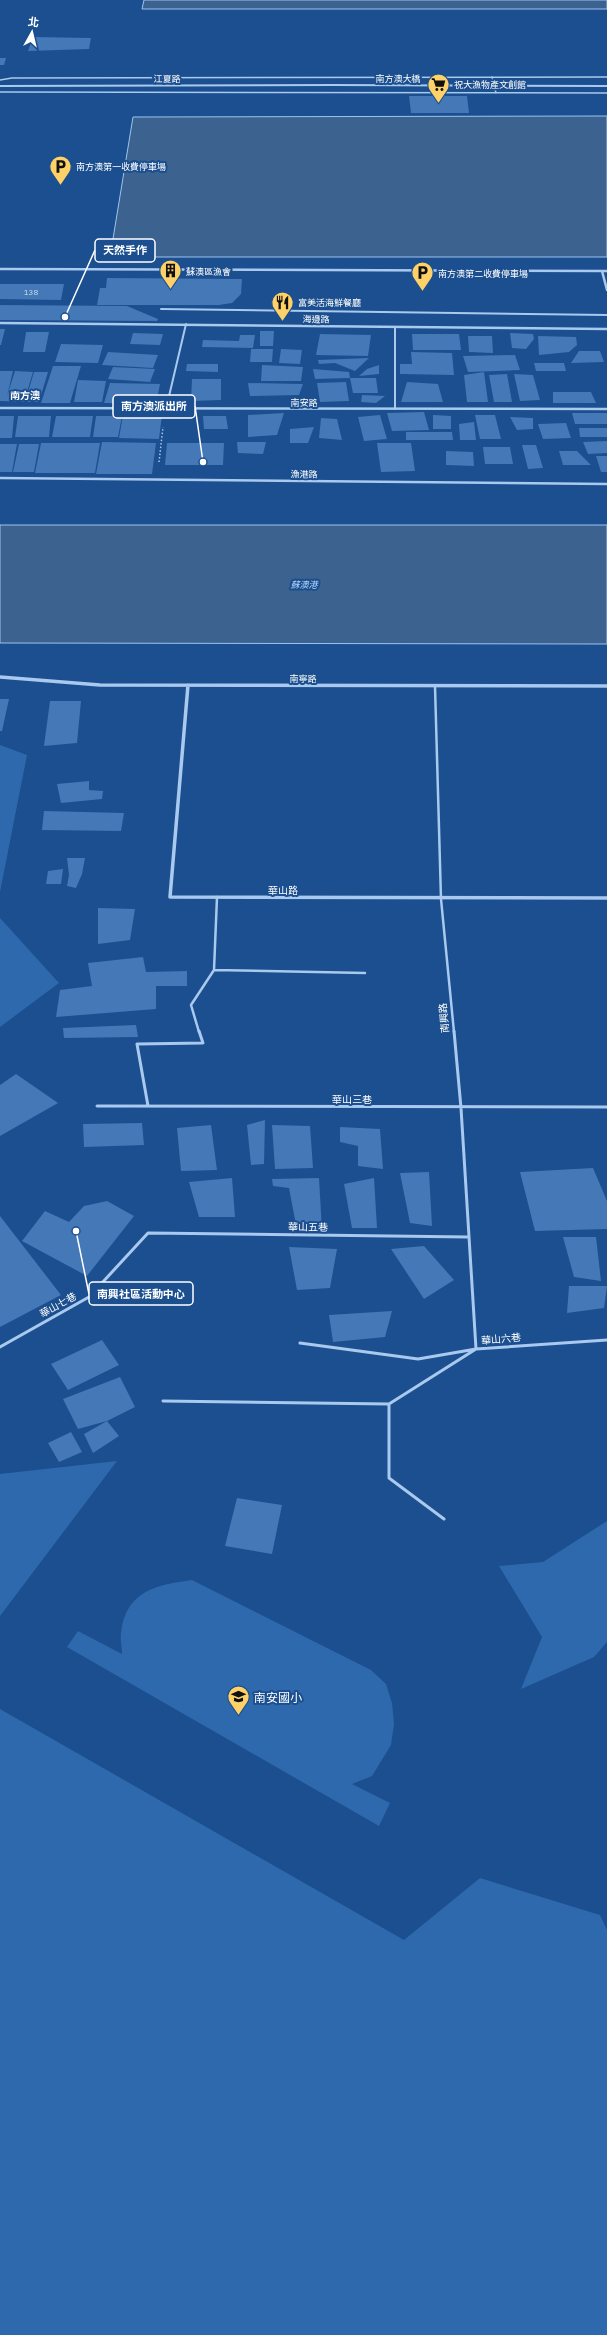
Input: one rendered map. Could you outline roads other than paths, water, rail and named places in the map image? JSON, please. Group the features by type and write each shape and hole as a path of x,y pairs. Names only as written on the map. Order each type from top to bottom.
{"street":[{"name":"南方澳大橋","path":"334,85 607,86"},
{"name":"江夏路","path":"0,86 334,85"},
{"path":"0,269 607,271"},
{"path":"602,272 607,290"},
{"name":"海邊路","path":"0,323 607,329"},
{"name":"南安路","path":"0,408 607,409"},
{"name":"漁港路","path":"0,478 607,484"},
{"name":"南寧路","path":"0,677 100,684 607,686"},
{"name":"華山路","path":"188,685 170,897 441,899 607,898"}],"lane":[{"path":"0,80 12,78 607,76"},
{"path":"492,77 496,93"},
{"path":"0,92 607,93"},
{"path":"161,309 607,315"},
{"path":"166,409 186,324"},
{"path":"395,326 395,409"},
{"name":"南興路","path":"435,686 441,899 461,1108 476,1349"},
{"path":"148,1106 138,1044 203,1043 191,1005 214,970 217,897"},
{"path":"214,970 365,972"},
{"name":"華山三巷","path":"97,1106 461,1108 607,1107"},
{"name":"華山五巷","path":"148,1233 468,1237"},
{"name":"華山七巷","path":"0,1347 89,1297 148,1233"},
{"name":"華山六巷","path":"389,1404 476,1349 607,1340"},
{"path":"300,1343 418,1359 476,1349"},
{"path":"163,1402 389,1404 389,1478 444,1519"}],"water":[{"path":"144,0 607,0 607,9 142,9"},
{"path":"607,116 607,257 110,257 133,117"},
{"name":"蘇澳港","path":"0,525 607,525 607,644 0,643"}],"place":[{"name":"祝大漁物產文創館","path":"439,104"},
{"name":"南方澳第一收費停車場","path":"61,186"},
{"name":"蘇澳區漁會","path":"170,290"},
{"name":"南方澳第二收費停車場","path":"423,292"},
{"name":"天然手作","path":"65,317"},
{"name":"富美活海鮮餐廳","path":"282,322"},
{"name":"南方澳派出所","path":"203,462"},
{"name":"南興社區活動中心","path":"76,1231"},
{"name":"南安國小","path":"239,1716"}],"district":[{"name":"南方澳","path":"25,395"}]}
